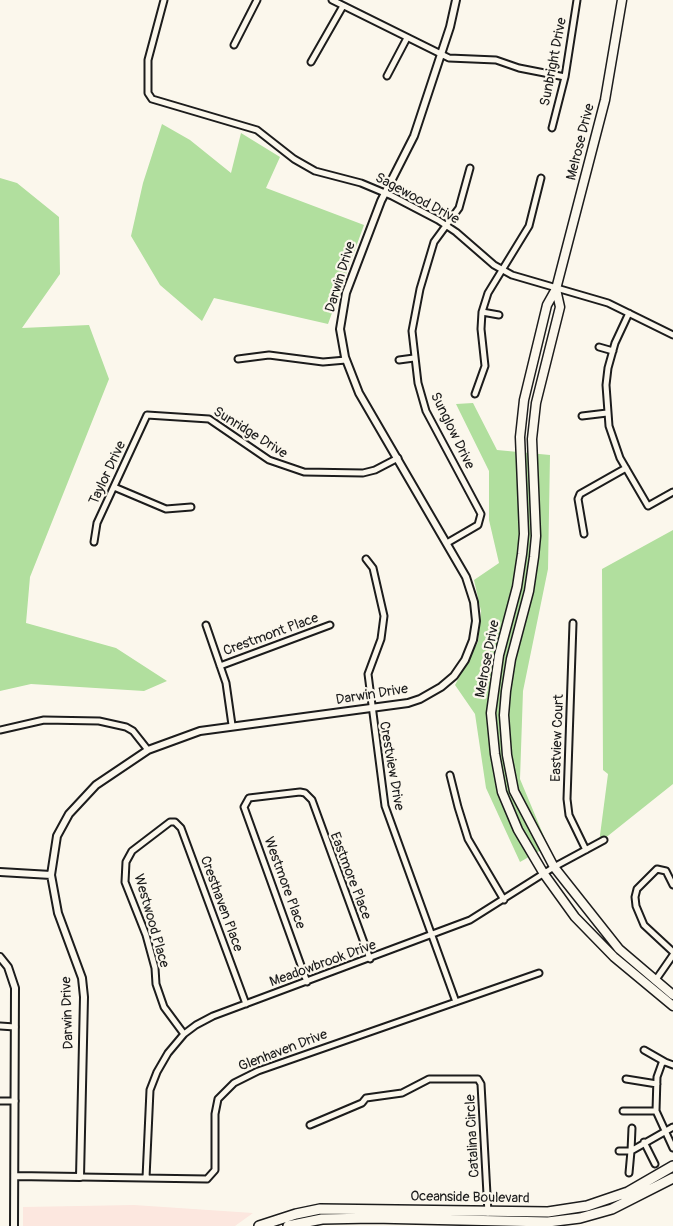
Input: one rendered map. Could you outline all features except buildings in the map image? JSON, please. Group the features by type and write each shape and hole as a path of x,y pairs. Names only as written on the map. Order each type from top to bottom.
{"main road":[{"name":"Melrose Drive","path":"622,0 605,100 556,289 548,305 524,400 520,437 524,534 522,554 517,587 499,655 492,713 495,754 502,792 518,830 544,874 575,917 614,957 673,1006"},
{"name":"Melrose Drive","path":"556,289 560,307 536,403 532,439 536,536 529,591 511,659 504,715 507,754 514,791 554,867 619,949 673,995"},
{"name":"Oceanside Boulevard","path":"288,1226 322,1219 488,1217 548,1212 587,1206 628,1192 673,1166"},
{"name":"Oceanside Boulevard","path":"259,1226 296,1214 323,1209 488,1217 548,1222 580,1218 612,1209 673,1178"},
{"path":"288,1226 296,1219 314,1216 323,1209"}],"street":[{"name":"Sagewood Drive","path":"164,0 148,60 148,93 152,99 258,130 294,159 315,170 361,183 385,193 446,226 501,269 531,282 608,303 673,335"},
{"path":"234,45 257,0"},
{"path":"332,0 449,58 496,60 528,70 565,77"},
{"name":"Darwin Drive","path":"80,1177 82,978 58,913 51,875 58,836 69,814 96,786 148,750 200,731 232,725 371,709 408,703 431,694 454,676 465,660 473,640 476,621 474,602 466,577 359,393 346,360 340,329 344,302 385,193 414,136 456,0"},
{"name":"Sunbright Drive","path":"552,128 565,77 577,0"},
{"path":"311,62 343,6"},
{"path":"387,76 407,38"},
{"name":"Sunglow Drive","path":"447,543 478,525 482,514 426,411 418,384 412,330 420,289 434,242 459,208 470,168"},
{"path":"475,394 485,366 481,329 482,312 488,293 501,269 529,226 541,178"},
{"path":"482,312 499,315"},
{"path":"629,313 613,351 606,385 609,426 620,458 648,506 673,492"},
{"path":"598,347 613,351"},
{"path":"238,359 269,354 323,362 346,360"},
{"path":"399,360 414,358"},
{"path":"582,416 607,413"},
{"name":"Sunridge Drive","path":"147,415 209,419 218,423 268,460 304,472 363,473 375,470 398,458"},
{"name":"Taylor Drive","path":"94,542 97,523 147,415"},
{"path":"584,534 578,499 580,494 626,468"},
{"path":"114,487 166,509 191,506"},
{"name":"Crestview Drive","path":"366,559 373,568 384,616 381,639 368,674 385,806 456,1002"},
{"name":"Eastview Court","path":"572,623 567,799 569,815 586,850"},
{"path":"206,625 226,683 232,725"},
{"name":"Crestmont Place","path":"220,666 330,625"},
{"path":"0,730 44,720 99,721 126,727 134,731 148,750"},
{"path":"450,775 468,839 504,900"},
{"name":"Westmore Place","path":"307,982 244,807 249,798 300,792 305,793 312,800"},
{"name":"Eastmore Place","path":"312,800 370,959"},
{"name":"Cresthaven Place","path":"166,824 175,822 181,828 246,1004"},
{"name":"Westwood Place","path":"166,824 132,851 126,862 125,882 146,935 155,968 156,984 164,1007 184,1034"},
{"name":"Meadowbrook Drive","path":"146,1178 150,1090 157,1072 184,1034 213,1016 432,936 470,920 554,867 604,840"},
{"path":"655,981 673,954 644,925 635,897 637,888 657,869 666,871 673,885"},
{"path":"1,873 51,875"},
{"path":"0,957 13,980 15,1027 14,1226"},
{"name":"Glenhaven Drive","path":"15,1176 204,1180 212,1176 215,1170 215,1114 218,1099 234,1082 258,1071 539,973"},
{"path":"0,1026 15,1027"},
{"path":"644,1050 673,1065"},
{"path":"665,1062 662,1063 657,1084 656,1111 673,1148"},
{"name":"Catalina Circle","path":"310,1125 362,1103 366,1098 402,1092 429,1079 461,1078 478,1080 482,1084 488,1217"},
{"path":"626,1079 657,1084"},
{"path":"0,1101 15,1101"},
{"path":"623,1111 656,1111"},
{"path":"619,1151 631,1151 673,1127"},
{"path":"629,1173 632,1128"},
{"path":"644,1142 655,1164"}],"shaded area":[{"path":"134,1205 253,1213 235,1226 23,1226 23,1207"}],"green space":[{"path":"162,124 190,140 231,173 241,133 280,157 266,188 364,225 328,324 214,298 202,321 160,285 131,236 143,183"},
{"path":"0,178 17,183 59,217 60,274 22,328 89,325 109,379 30,577 26,623 116,648 167,681 144,691 31,684 0,691"},
{"path":"473,403 497,450 550,455 548,569 523,691 520,779 548,846 520,862 486,788 475,714 455,685 478,642 481,611 474,580 499,563 489,520 489,471 456,404"},
{"path":"673,530 673,784 599,843 608,774 603,770 602,569"}]}
